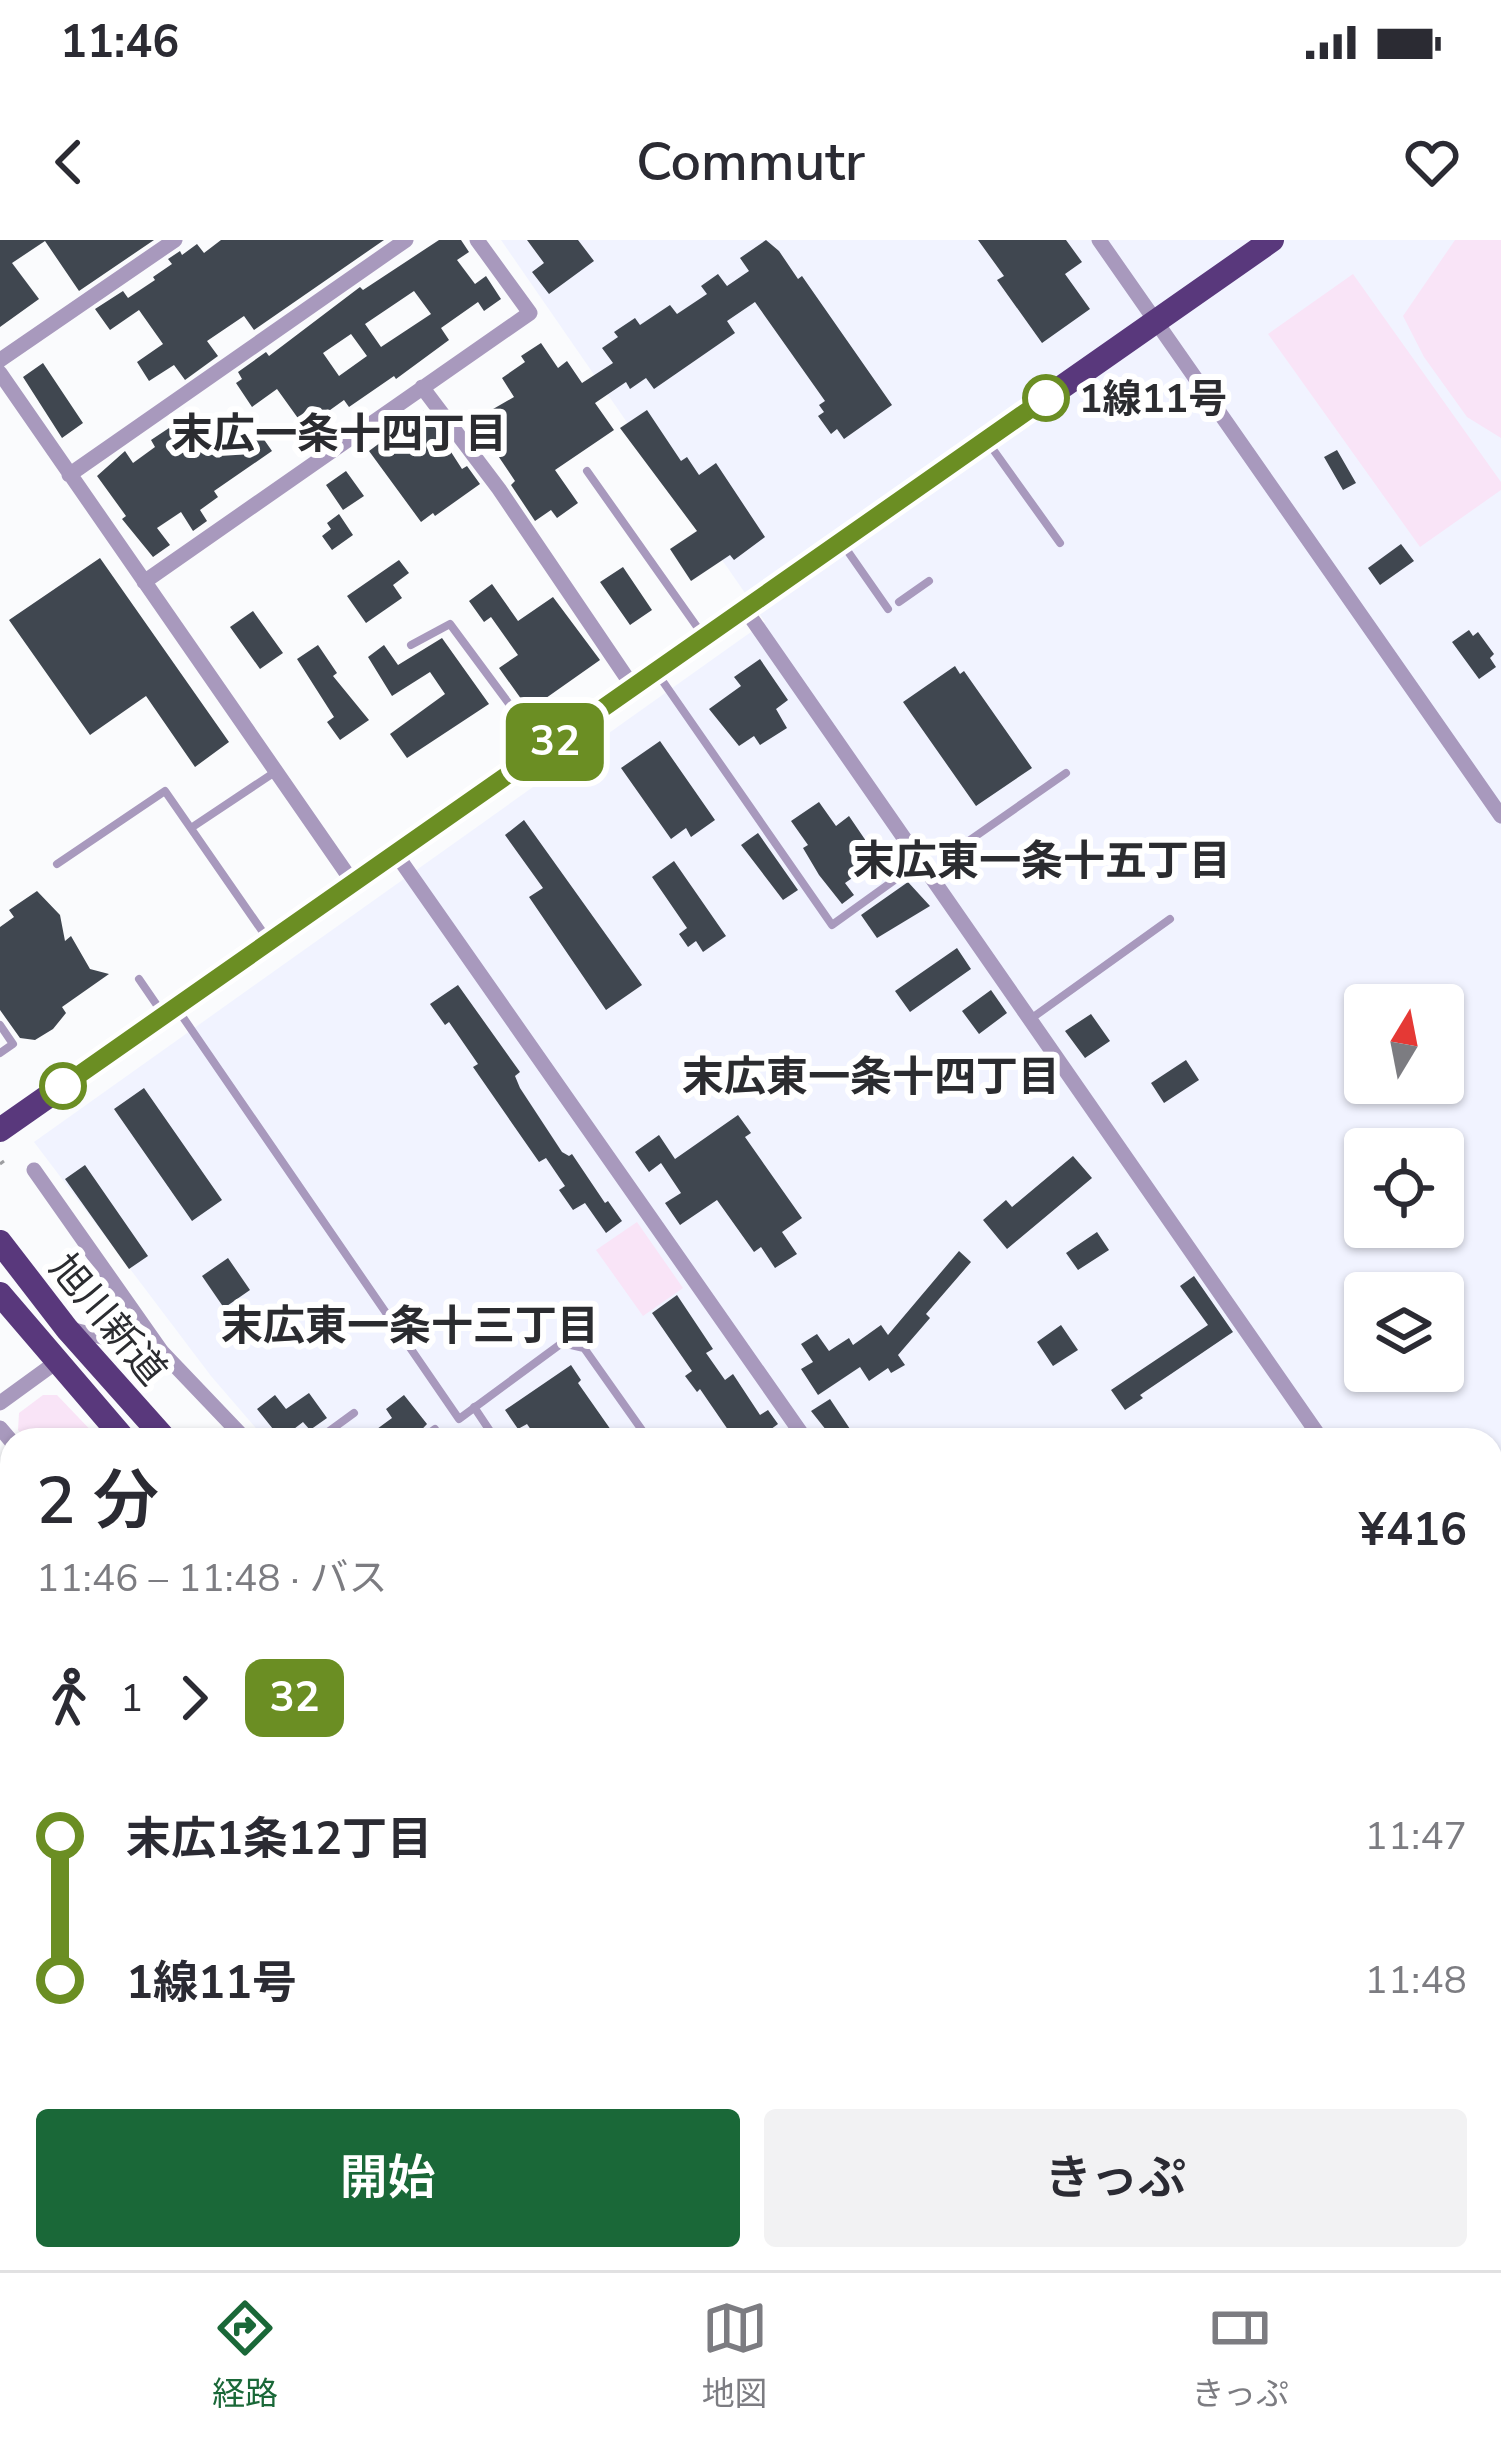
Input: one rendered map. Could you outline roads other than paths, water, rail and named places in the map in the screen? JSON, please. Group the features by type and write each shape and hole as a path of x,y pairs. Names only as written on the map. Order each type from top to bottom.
{"highway":[{"path":"0,1130 1271,240"},
{"name":"旭川新道","path":"0,1242 67,1329 155,1428"},
{"name":"旭川新道","path":"0,1294 114,1428"}],"street":[{"path":"0,360 175,240"},
{"path":"69,476 406,240"},
{"path":"144,582 530,313 477,240"},
{"path":"1100,240 1501,816"},
{"path":"0,373 354,884"},
{"path":"422,387 499,490 633,687"},
{"path":"745,609 1314,1428"},
{"path":"396,854 798,1428"},
{"path":"34,1170 162,1352 235,1428"},
{"path":"67,1329 162,1352"},
{"path":"0,1403 55,1363"}],"lane":[{"path":"986,440 1060,543"},
{"path":"586,471 705,637"},
{"path":"841,542 888,609"},
{"path":"898,602 929,581"},
{"path":"411,645 450,624 543,750"},
{"path":"656,671 832,925 921,861"},
{"path":"191,828 276,772"},
{"path":"960,847 1066,773"},
{"path":"57,865 165,791 270,942"},
{"path":"1030,1019 1170,919"},
{"path":"139,980 170,1011 459,1419 562,1343 584,1348 641,1428"},
{"path":"0,1025 14,1044 0,1053"},
{"path":"474,1407 488,1428"},
{"path":"333,1428 354,1413"}],"place":[{"name":"1線11号","path":"1046,398"}],"district":[{"name":"末広一条十四丁目","path":"339,433"},
{"name":"末広東一条十五丁目","path":"1042,860"},
{"name":"末広東一条十四丁目","path":"871,1076"},
{"name":"末広東一条十三丁目","path":"410,1325"}]}
